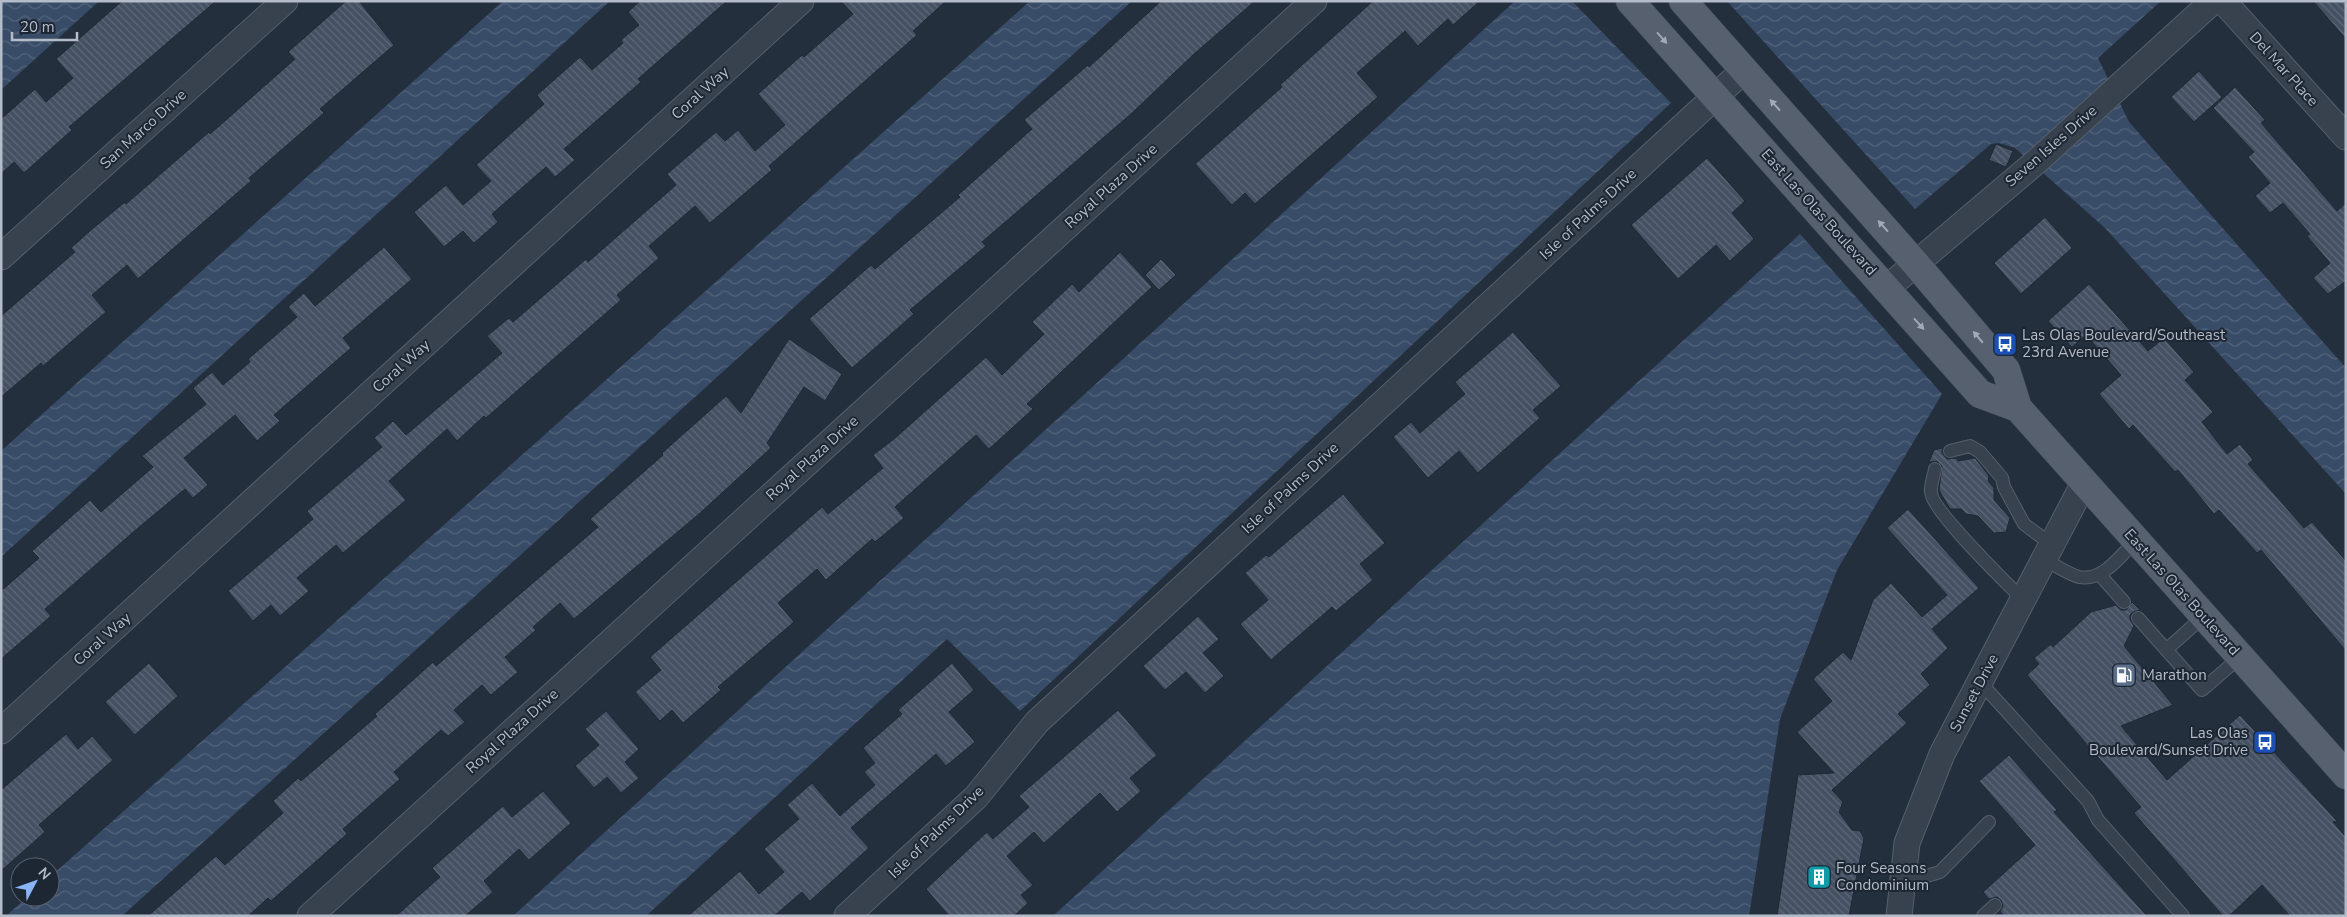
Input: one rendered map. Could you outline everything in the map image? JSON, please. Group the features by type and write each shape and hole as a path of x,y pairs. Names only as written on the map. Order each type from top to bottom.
{"main road":[{"name":"East Las Olas Boulevard","path":"1630,1 1980,394 2018,408"},
{"name":"East Las Olas Boulevard","path":"1683,1 1916,263 2006,370 2018,408 2346,774"}],"street":[{"name":"San Marco Drive","path":"1,257 285,1"},
{"name":"Coral Way","path":"1,731 801,1"},
{"name":"Royal Plaza Drive","path":"310,916 1314,1"},
{"name":"Seven Isles Drive","path":"1887,288 2037,161 2213,1"},
{"name":"Del Mar Place","path":"2223,1 2346,138"},
{"name":"Isle of Palms Drive","path":"847,916 976,797 1036,722 1744,70"},
{"name":"Sunset Drive","path":"1899,916 1907,843 1942,754 2084,482"}],"lane":[{"path":"1950,451 1970,446 1980,452 2002,478 2004,487 2024,524 2048,552 2078,577 2091,578 2099,574 2136,540"},
{"path":"1935,469 1931,492 1934,501 1961,534 2023,600"},
{"path":"2099,574 2124,602"},
{"path":"2166,650 2204,616"},
{"path":"2138,618 2202,690 2240,657"},
{"path":"1980,682 2088,801 2098,820 2183,916"},
{"path":"1902,884 1940,872 1988,822"},
{"path":"1983,916 1995,905"}],"water":[{"path":"1,1 99,1 1,90"},
{"path":"503,1 610,1 1,557 1,451"},
{"path":"1030,1 1132,1 122,916 6,916 16,907 60,907 60,868"},
{"path":"1515,1 1572,1 1671,103 1020,711 947,639 646,916 513,916"},
{"path":"1727,1 2161,1 2098,58 2129,122 2346,368 2346,494 2105,228 2015,148 1999,143 1991,144 1915,209"},
{"path":"1800,234 1942,394 1837,570 1780,719 1749,916 1053,916"}],"building":[{"path":"122,1 216,1 69,127 72,130 24,173 14,162 1,174 1,119 35,89 46,102 73,78 56,59"},
{"path":"346,1 359,1 394,45 320,109 324,113 249,178 251,181 138,279 127,265 92,295 106,312 43,366 41,363 1,397 1,316 75,252 71,248 91,230 125,202 126,204 209,132 210,134 295,59 288,52"},
{"path":"640,1 727,1 638,79 641,82 564,149 575,160 555,177 546,167 492,214 498,222 474,243 463,231 444,247 414,212 446,185 463,205 491,181 476,165 544,104 537,95 580,57 592,70 623,43 621,40 639,25 628,12"},
{"path":"841,1 946,1 913,31 917,35 769,166 772,170 710,223 695,206 649,246 659,258 617,295 621,300 457,441 447,429 389,481 406,500 343,553 336,545 297,578 309,591 280,616 271,605 253,621 228,591 313,519 307,511 382,447 374,438 393,421 406,435 502,353 487,336 509,318 513,322 586,259 588,262 676,185 667,174 716,132 725,141 738,130 755,151 785,125 758,94 853,14"},
{"path":"1161,1 1255,1 1194,54 1131,114 982,242 986,246 910,310 914,314 852,368 809,319 871,265 875,269 960,197 958,195 1032,129 1024,120 1088,65 1089,67"},
{"path":"1373,1 1480,1 1453,25 1448,19 1418,46 1405,31 1357,73 1378,97 1255,204 1245,193 1232,205 1195,164 1282,87 1280,85"},
{"path":"2313,1 2346,1 2346,39"},
{"path":"2199,71 2222,97 2194,122 2171,97"},
{"path":"2235,87 2265,120 2261,123 2337,211 2346,203 2346,281 2328,294 2313,278 2330,263 2307,236 2310,234 2283,203 2270,213 2255,196 2270,183 2248,157 2254,152 2213,108"},
{"path":"1996,144 2013,151 2006,167 1989,160"},
{"path":"1707,158 1745,201 1732,213 1754,239 1730,261 1716,245 1678,279 1631,225"},
{"path":"2045,217 2072,248 2021,294 1994,263"},
{"path":"384,247 412,279 343,338 351,348 274,415 280,421 257,441 235,415 184,458 208,485 193,498 185,489 138,528 45,609 51,616 1,659 1,591 39,558 32,551 90,500 101,512 153,467 142,456 206,404 193,388 212,372 223,385 250,362 248,359 297,317 288,307 304,293 315,306"},
{"path":"1120,252 1152,287 1027,404 1033,409 989,449 976,435 895,507 904,518 875,542 872,539 826,580 817,569 778,603 794,622 718,687 721,690 683,723 672,710 660,721 635,692 661,670 650,657 822,507 828,514 883,468 873,455 894,439 986,357 1002,375 1044,334 1032,322 1072,284 1079,292"},
{"path":"1161,259 1176,275 1159,290 1145,275"},
{"path":"2089,284 2148,351 2164,338 2194,372 2185,380 2213,412 2202,422 2227,454 2240,444 2253,460 2248,464 2304,528 2312,522 2346,561 2346,651 2261,550 2257,553 2219,510 2214,514 2178,470 2175,472 2133,425 2129,429 2099,394 2121,375 2086,335 2072,347 2048,321"},
{"path":"1513,332 1561,386 1533,410 1540,418 1478,473 1459,451 1428,478 1393,437 1411,422 1420,433 1465,394 1455,382"},
{"path":"789,339 842,374 825,401 804,387 767,443 771,448 699,514 574,619 560,603 533,627 536,630 505,657 518,672 491,695 482,685 454,710 465,722 448,736 441,730 394,772 400,779 343,829 347,834 271,901 268,898 248,916 148,916 216,856 225,865 283,813 273,801 298,778 301,781 377,716 375,714 433,662 436,666 598,527 590,519 726,396 741,413"},
{"path":"1942,448 1942,453 1947,459 1956,458 1958,461 1975,458 1989,476 1988,481 1994,488 1994,500 2010,518 2006,532 1994,533 1978,516 1966,514 1961,509 1950,509 1939,490 1942,466 1937,461 1929,462 1934,450"},
{"path":"1343,494 1385,543 1360,564 1373,580 1336,611 1332,607 1271,660 1240,624 1268,600 1245,573 1266,555 1269,557"},
{"path":"1908,509 1979,588 1932,629 1948,648 1921,674 1930,685 1898,714 1907,723 1832,790 1843,802 1839,812 1852,830 1860,831 1864,838 1849,916 1777,916 1798,775 1834,773 1797,732 1832,701 1813,679 1843,652 1851,660 1873,600 1891,583 1922,617 1947,595 1887,528"},
{"path":"2132,602 2140,610 2130,615 2130,620 2134,626 2124,646 2173,705 2121,726 2167,780 2240,715 2337,821 2333,822 2346,837 2346,916 2290,916 2262,885 2229,916 2223,916 2134,813 2141,807 2027,675 2039,664 2034,658 2051,644 2053,647 2091,612 2116,605 2121,610 2126,610"},
{"path":"1198,616 1219,639 1203,653 1224,676 1205,693 1186,672 1165,690 1143,666"},
{"path":"149,663 178,696 135,735 105,702"},
{"path":"952,663 974,690 949,712 975,742 946,766 936,754 851,828 869,848 810,901 802,892 774,916 688,916 740,871 759,894 784,872 764,849 799,819 787,805 812,783 840,816 875,785 864,772 875,763 863,748 902,714 898,710"},
{"path":"1118,710 1157,755 1130,778 1141,791 1117,812 1100,793 1044,843 1034,832 1007,856 1033,885 1021,895 1028,903 1014,916 949,916 926,889 987,832 993,839 1029,807 1019,796"},
{"path":"606,711 639,749 625,762 639,778 621,793 607,777 594,788 575,766 599,745 585,729"},
{"path":"66,734 78,749 92,736 113,760 39,825 45,832 17,857 10,857 10,863 1,871 1,790"},
{"path":"2009,755 2057,810 2054,812 2147,916 2004,916 2000,911 2003,907 2001,900 1997,897 1989,899 1983,892 2035,845 1979,781"},
{"path":"543,791 571,823 529,860 519,849 484,881 493,892 465,916 396,916 440,877 432,868 503,806 512,817"}],"place":[{"name":"Las Olas Boulevard/Southeast 23rd Avenue","path":"2005,344"},
{"name":"Marathon","path":"2124,675"},
{"name":"Las Olas Boulevard/Sunset Drive","path":"2265,742"},
{"name":"Four Seasons Condominium","path":"1819,877"}]}
